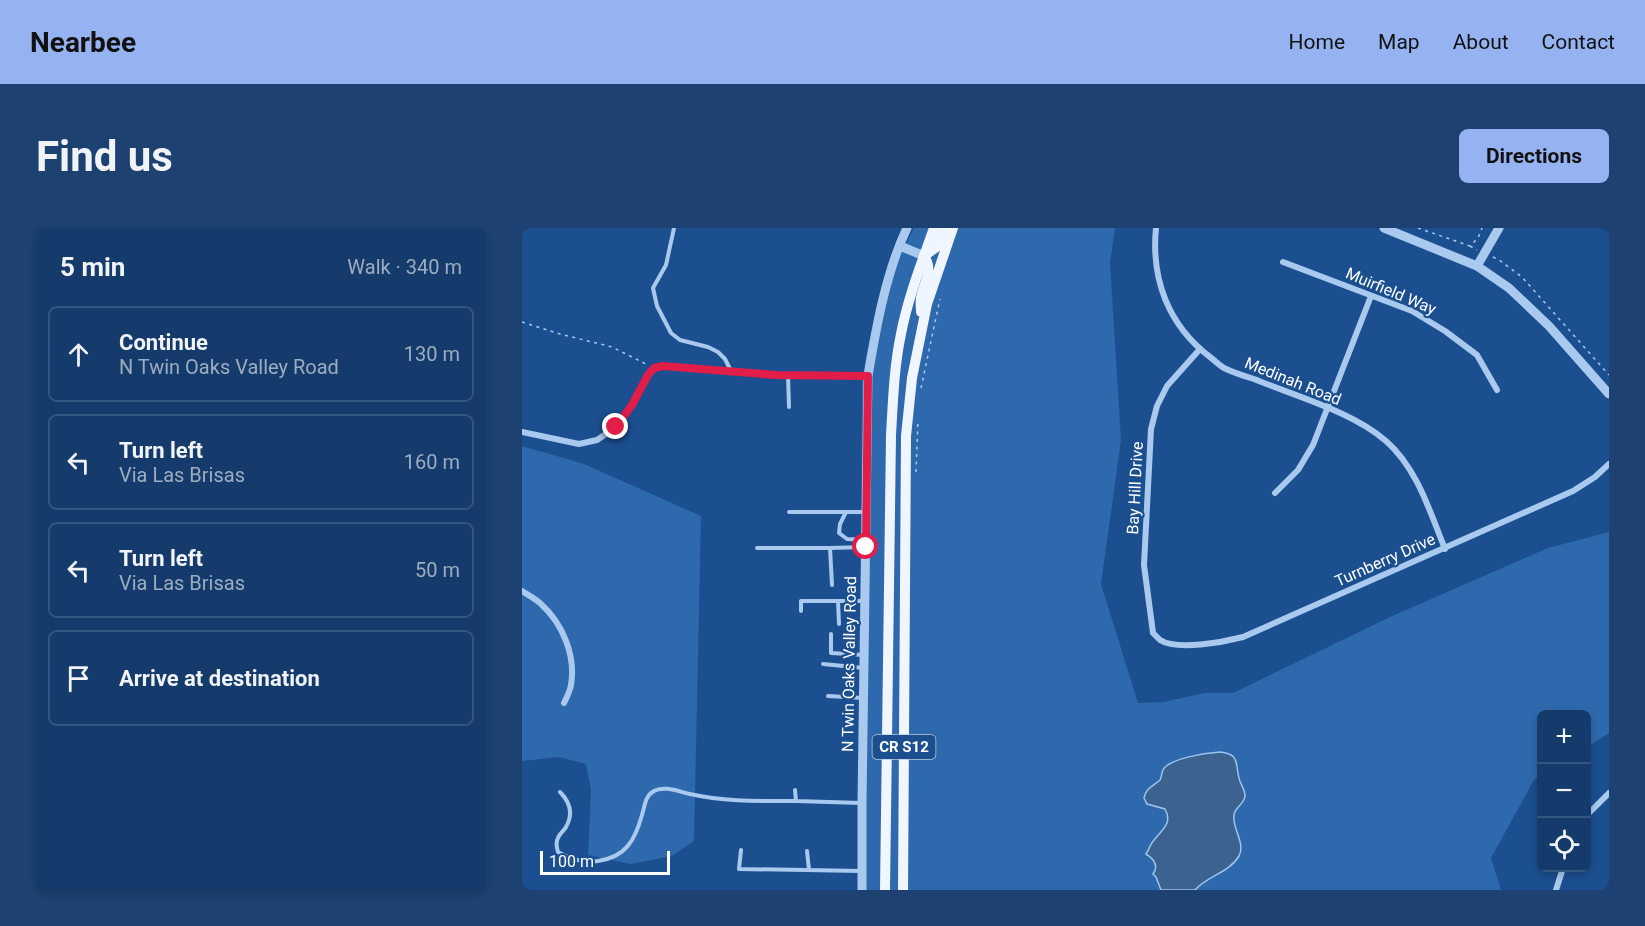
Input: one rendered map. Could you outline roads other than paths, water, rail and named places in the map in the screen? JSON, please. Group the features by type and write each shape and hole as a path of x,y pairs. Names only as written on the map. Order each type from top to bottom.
{"main road":[{"name":"CR S12","path":"885,890 891,435 895,368 911,293 934,228"},
{"path":"922,327 921,299 929,268 924,256 938,246 945,228"},
{"name":"CR S12","path":"903,890 906,436 912,378 927,303 953,228"}],"street":[{"name":"N Twin Oaks Valley Road","path":"862,890 868,376 876,328 893,264 907,228"},
{"name":"Medinah Road","path":"1156,228 1156,268 1164,299 1176,323 1200,349 1224,367 1361,423 1386,441 1400,456 1417,483 1445,549"},
{"path":"1384,228 1477,266 1509,288 1549,326 1609,394"},
{"path":"1477,266 1498,228"},
{"path":"900,246 924,256"},
{"name":"Muirfield Way","path":"1283,262 1412,311 1445,331 1477,355 1497,390"},
{"path":"1275,493 1298,470 1313,445 1371,296"},
{"name":"Bay Hill Drive","path":"1160,640 1153,633 1144,565 1151,429 1157,406 1167,386 1200,349"},
{"path":"522,432 579,444 597,441 616,427 654,368 663,366 788,375 868,376"},
{"name":"Turnberry Drive","path":"1160,640 1166,643 1188,645 1221,643 1243,637 1573,491 1595,477 1609,464"},
{"path":"522,591 541,603 558,623 567,644 572,669 571,687 564,703"},
{"path":"1591,812 1609,793"},
{"path":"1556,890 1561,872"}],"lane":[{"path":"674,228 666,265 653,288 657,306 671,333 680,340 718,352 725,359 731,371"},
{"path":"788,375 789,407"},
{"path":"789,512 866,512"},
{"path":"846,512 840,524 839,533 847,539 866,543"},
{"path":"757,548 830,548 866,543"},
{"path":"830,548 832,585"},
{"path":"801,611 801,600 865,601"},
{"path":"838,600 839,624"},
{"path":"831,634 831,653 865,655"},
{"path":"823,664 865,668"},
{"path":"828,696 864,698"},
{"path":"560,792 569,801 570,808 569,821 557,839 558,852 574,860 591,861 612,858 627,848 635,838 646,798 658,789 721,800 862,803"},
{"path":"795,790 796,801"},
{"path":"741,850 739,869 862,872"},
{"path":"807,851 808,870"}]}
